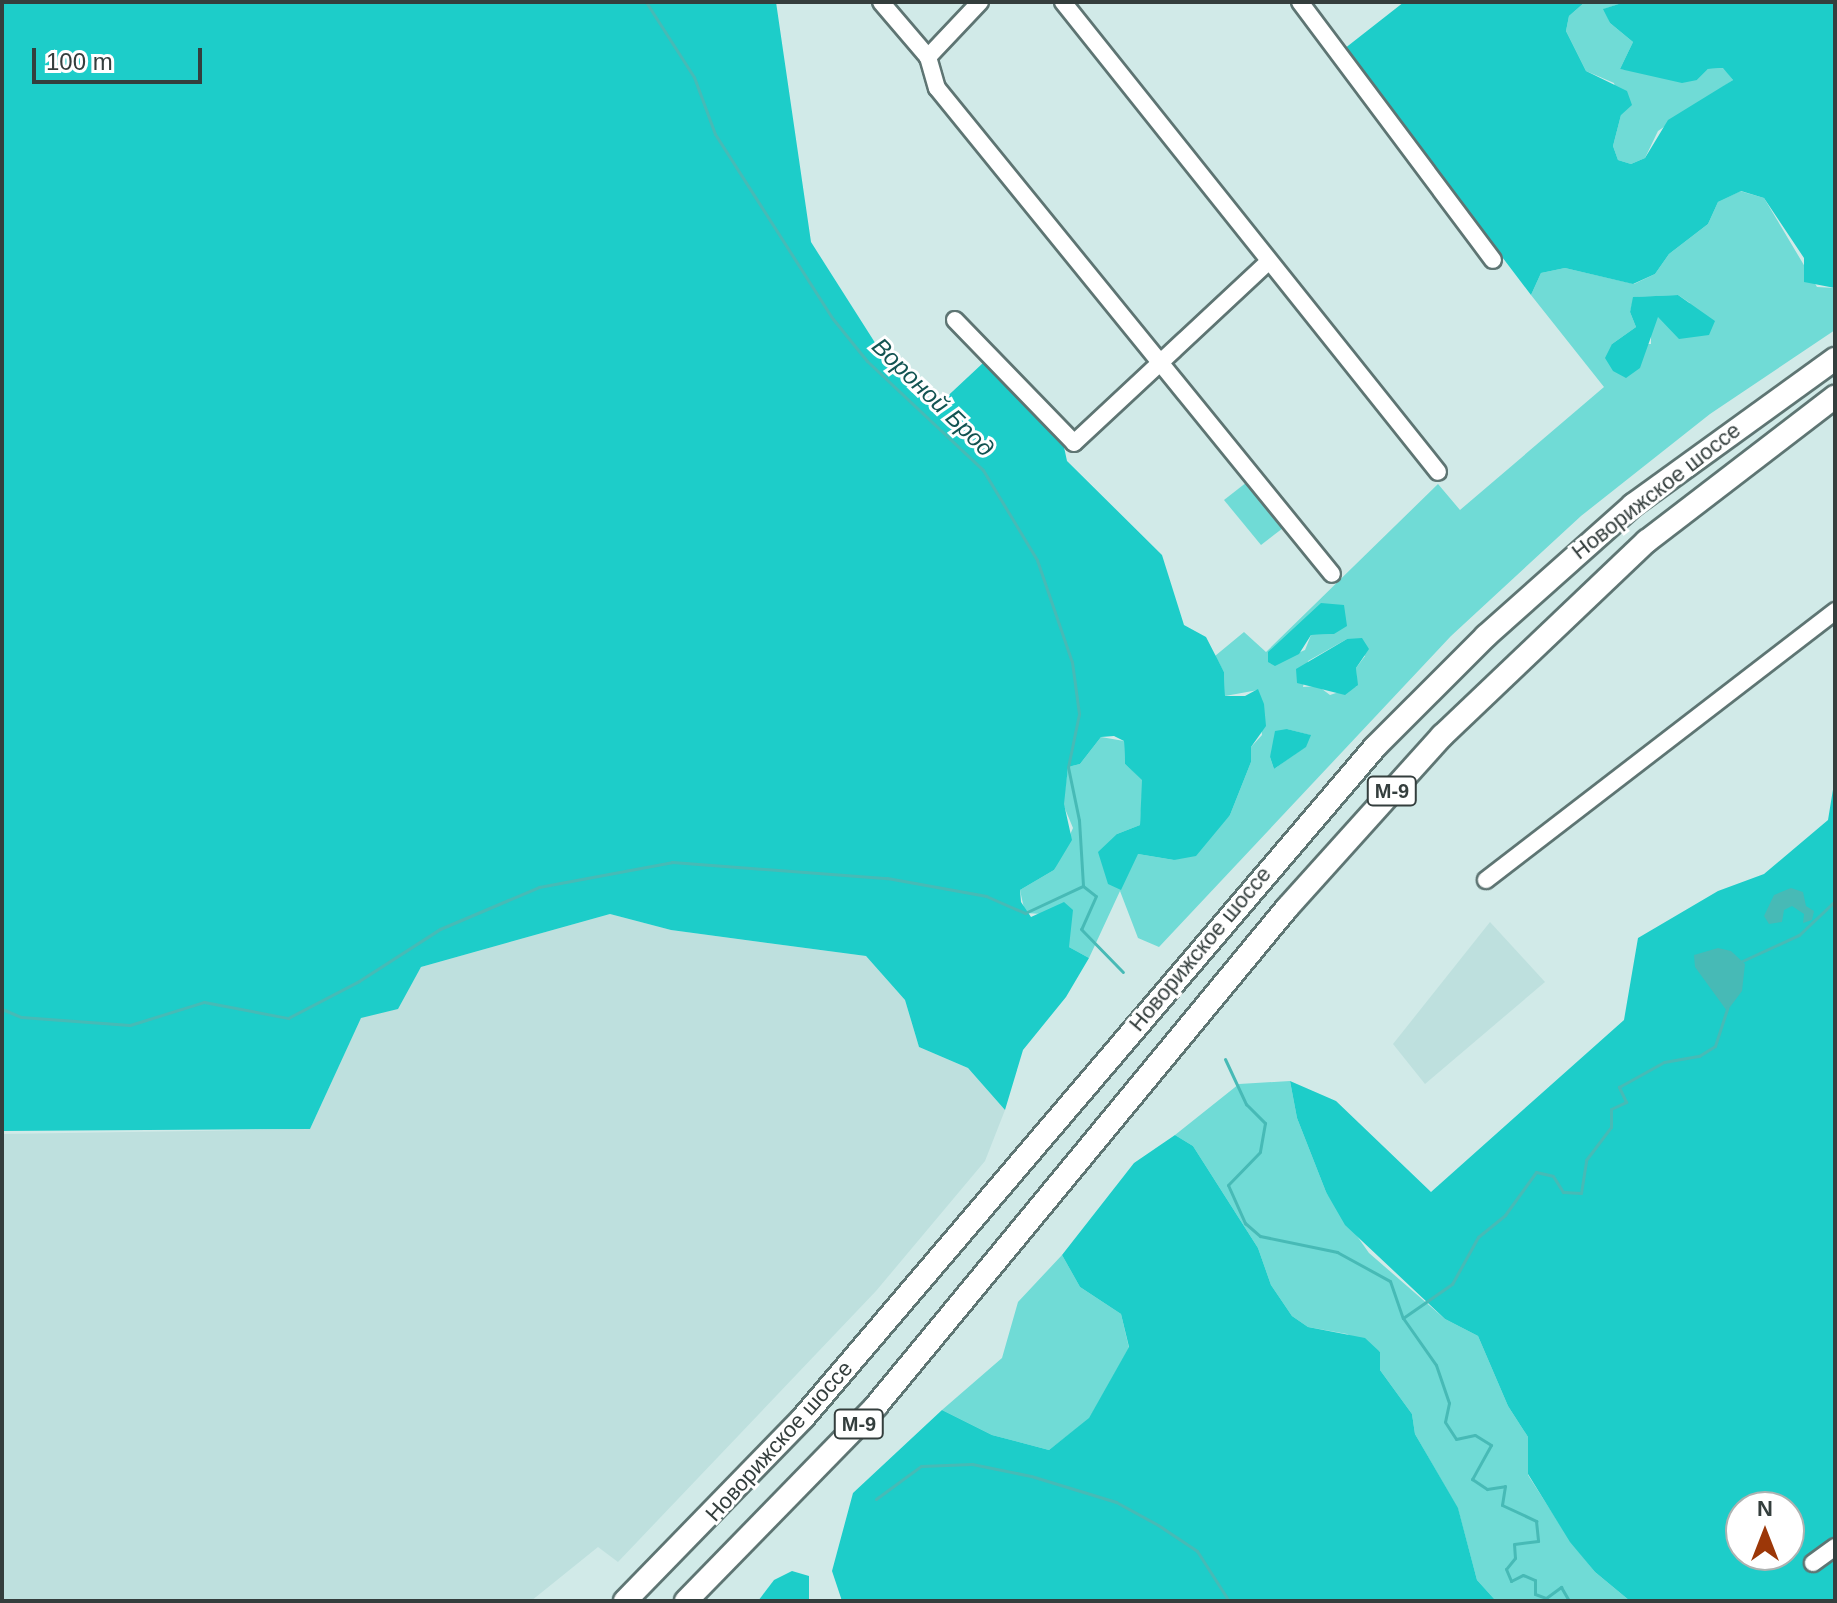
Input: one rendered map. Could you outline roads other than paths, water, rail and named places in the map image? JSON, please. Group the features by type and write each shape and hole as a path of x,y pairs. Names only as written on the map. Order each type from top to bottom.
{"highway":[{"name":"Новорижское шоссе","path":"625,1601 803,1418 1375,747 1486,636 1622,515 1742,422 1835,359"},
{"name":"Новорижское шоссе","path":"686,1601 876,1406 1287,908 1442,736 1647,541 1835,397"}],"street":[{"path":"881,2 928,57 937,88 1332,574"},
{"path":"928,57 980,2"},
{"path":"1063,2 1438,472"},
{"path":"1300,2 1493,260"},
{"path":"955,320 1074,443 1268,262"},
{"path":"1486,880 1835,611"},
{"path":"1813,1563 1835,1547"}],"waterway":[{"name":"Вороной Брод","path":"646,2 694,77 715,134 833,319 867,361 983,470 1037,560 1072,662 1079,714 1068,767 1079,820 1083,886 1096,896 1081,929 1123,972"},
{"path":"2,1009 21,1017 130,1025 204,1002 288,1018 359,981 440,929 539,887 672,862 887,878 986,896 1025,913 1083,886"},
{"path":"1740,962 1799,935 1835,901"},
{"path":"1403,1318 1452,1284 1478,1237 1505,1215 1536,1172 1553,1176 1563,1192 1581,1193 1586,1160 1611,1127 1611,1109 1626,1102 1619,1087 1664,1062 1699,1056 1715,1046 1727,1008"},
{"name":"Вороной Брод","path":"1225,1059 1246,1104 1265,1123 1260,1152 1228,1185 1245,1223 1260,1236 1337,1252 1390,1281 1403,1318 1436,1365 1449,1403 1445,1422 1456,1439 1475,1435 1491,1445 1472,1479 1487,1489 1505,1486 1502,1505 1536,1521 1538,1541 1514,1544 1515,1558 1506,1569 1511,1581 1523,1575 1535,1580 1535,1594 1546,1598 1561,1587 1569,1601"},
{"path":"876,1499 921,1466 972,1464 1031,1476 1116,1502 1158,1525 1197,1551 1229,1601"}]}
